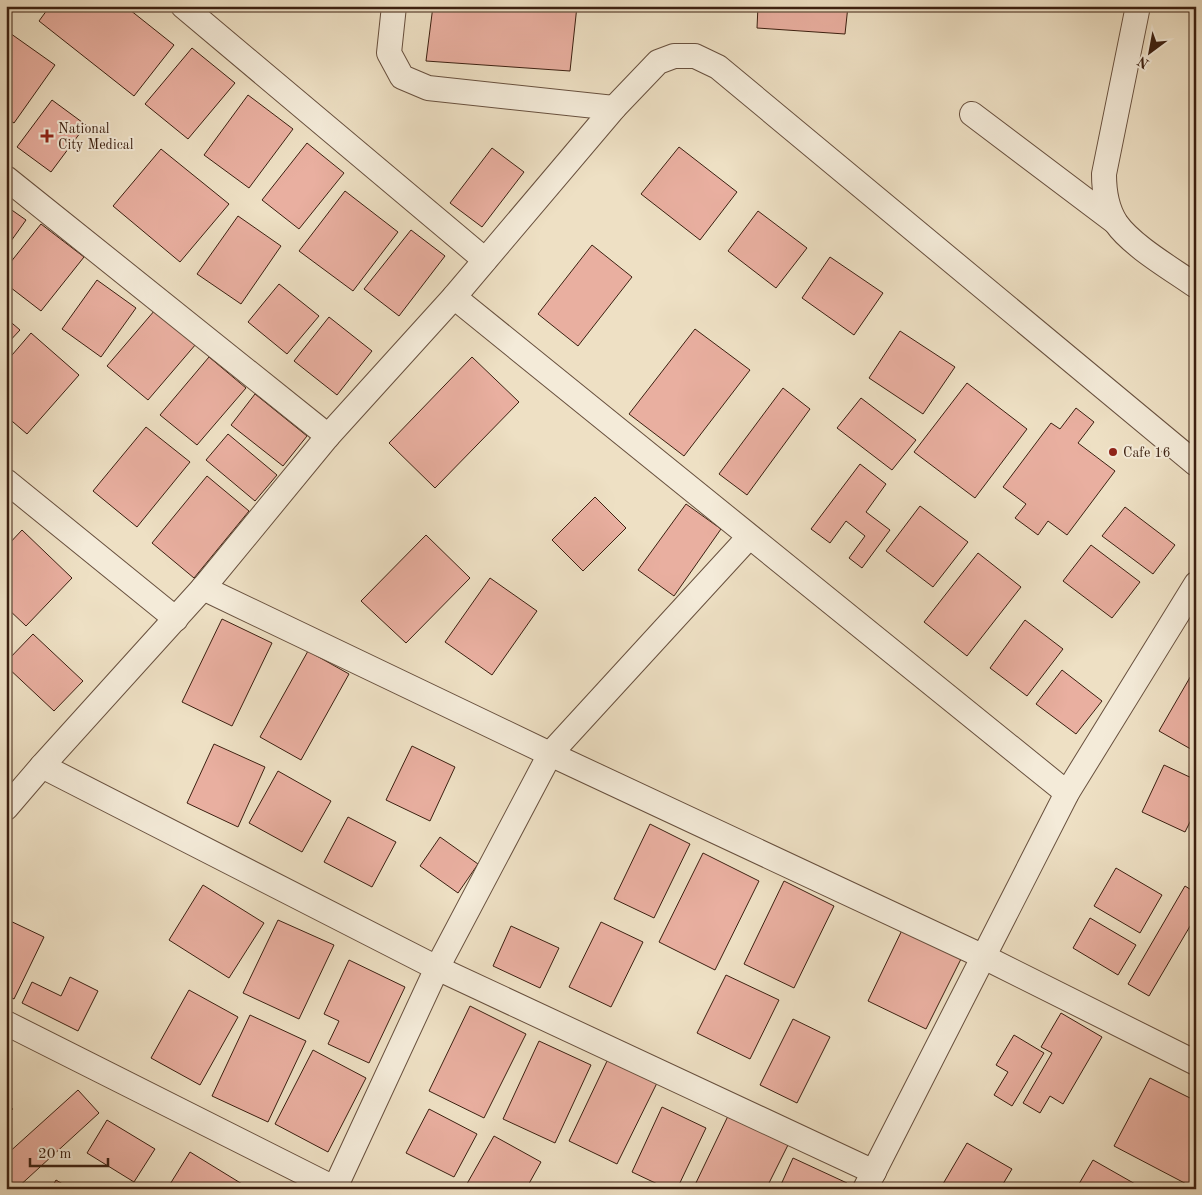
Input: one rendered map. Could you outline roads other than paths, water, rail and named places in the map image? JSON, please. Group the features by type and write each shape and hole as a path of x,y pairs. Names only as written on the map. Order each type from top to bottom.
{"street":[{"path":"183,6 485,260"},
{"path":"394,6 389,53 402,78 428,88 614,108"},
{"path":"1116,222 1104,191 1104,174 1138,6"},
{"path":"6,808 203,588 328,436 454,298 614,108 658,62 674,56 695,56 718,66 1193,455"},
{"path":"972,114 1116,222 1136,243 1196,286"},
{"path":"6,178 328,436"},
{"path":"454,298 1066,793"},
{"path":"6,481 176,619"},
{"path":"6,1023 335,1188 437,968 550,754 749,537"},
{"path":"42,766 437,968 869,1180 1066,793 1196,584"},
{"path":"203,588 550,754 982,956 1196,1063"}],"place":[{"name":"National City Medical","path":"47,136"},
{"name":"Cafe 16","path":"1113,452"}]}
